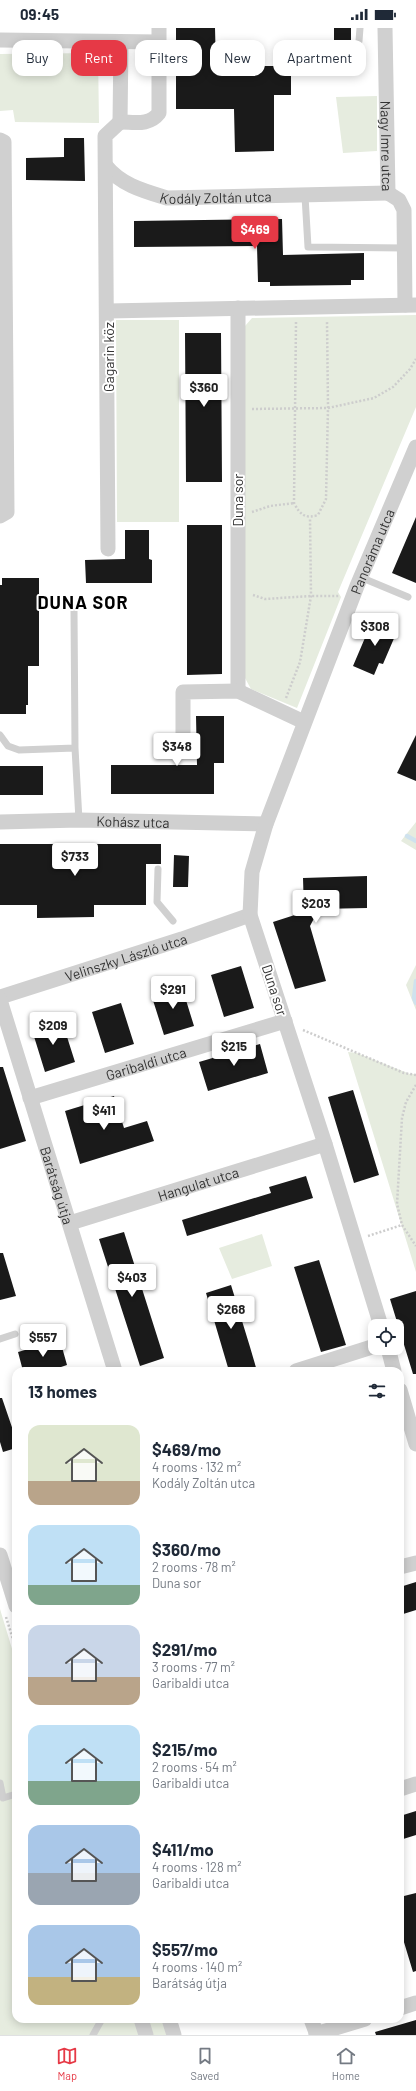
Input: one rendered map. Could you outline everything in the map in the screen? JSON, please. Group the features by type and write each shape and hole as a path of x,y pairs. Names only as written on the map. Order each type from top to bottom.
{"street":[{"name":"Nagy Imre utca","path":"385,28 388,193 399,200 404,210 404,248 410,305"},
{"path":"106,166 105,136 120,122 146,123 154,119 159,113 159,35 127,41"},
{"path":"0,40 71,41"},
{"path":"120,122 121,76"},
{"path":"0,140 4,142 7,512 0,516"},
{"name":"Kodály Zoltán utca","path":"106,166 114,177 140,190 167,198 388,193"},
{"name":"Gagarin köz","path":"106,166 108,311 108,549"},
{"path":"108,311 410,305"},
{"name":"Duna sor","path":"238,308 238,691"},
{"name":"Panoráma utca","path":"304,722 360,577 416,448"},
{"path":"183,744 183,692 238,691 304,722"},
{"name":"Duna sor","path":"304,722 266,824 252,872 250,915 291,1024 325,1144 379,1319"},
{"name":"Kohász utca","path":"0,822 78,820 266,824"},
{"name":"Velinszky László utca","path":"0,998 182,939 250,915"},
{"name":"Barátság útja","path":"0,998 114,1367"},
{"name":"Garibaldi utca","path":"30,1098 291,1024"},
{"name":"Hangulat utca","path":"70,1223 325,1144"},
{"path":"309,1367 368,1348"},
{"path":"390,1355 393,1367"},
{"path":"404,1404 416,1444"},
{"path":"0,1555 10,1609"},
{"path":"404,1567 416,1563"},
{"path":"404,1788 416,1784"},
{"path":"404,2007 416,2003"},
{"path":"142,2023 146,2035"},
{"path":"170,2023 174,2035"},
{"path":"312,2023 316,2034 352,2023"}],"lane":[{"path":"359,40 360,28"},
{"path":"304,196 308,247 404,248"},
{"path":"360,577 408,597"},
{"path":"74,610 75,748 78,820"},
{"path":"0,735 8,746 19,750 75,748"},
{"path":"158,869 157,902 173,921"},
{"path":"0,1339 15,1334"},
{"path":"0,1783 2,1798 12,1795"},
{"path":"93,2035 100,2023"}],"path":[{"path":"296,318 294,503 303,516 310,518 318,515 326,499 328,408 327,316"},
{"path":"237,409 328,408 374,398 393,387 410,369 416,359"},
{"path":"251,513 270,506 294,503"},
{"path":"281,712 300,662 311,596 310,518"},
{"path":"251,594 264,599 311,596 347,596"},
{"path":"291,1024 404,1074 416,1075"},
{"path":"416,1085 406,1102 402,1118 397,1204 402,1225 416,1246"},
{"path":"362,1239 402,1225"},
{"path":"10,1609 12,1622"}],"shaded area":[{"path":"63,53 71,53 71,76 98,76 99,123 15,122 13,110 0,111 0,54 12,54 12,76 63,76"},
{"path":"377,96 377,151 343,153 336,97"},
{"path":"416,315 416,407 338,592 341,597 297,708 251,689 245,678 245,326 252,318"},
{"path":"116,320 179,320 179,522 117,522"},
{"path":"416,822 416,850 401,841"},
{"path":"416,965 416,1010 406,985"},
{"path":"348,1052 357,1053 410,1074 416,1074 416,1272"},
{"path":"262,1234 272,1266 232,1279 219,1248"},
{"path":"0,1609 12,1649 12,2023 176,2023 180,2035 0,2035"}],"building":[{"path":"176,28 215,28 215,40 210,40 210,76 265,76 265,66 273,66 273,76 291,76 291,95 274,95 274,151 235,152 234,109 176,109 176,76 202,76 202,40 176,40"},
{"path":"334,28 351,28 351,40 334,40"},
{"path":"64,138 84,138 85,181 26,180 26,158 64,157"},
{"path":"282,219 283,255 364,253 364,280 351,280 351,285 270,286 270,282 258,282 257,246 134,247 134,221"},
{"path":"185,333 221,333 222,482 186,482"},
{"path":"416,517 416,583 392,573"},
{"path":"187,525 222,525 222,674 187,675"},
{"path":"125,530 149,530 149,559 152,560 152,583 86,583 85,560 125,559"},
{"path":"2,578 39,578 39,666 28,666 28,705 26,705 26,714 0,714 0,585 2,585"},
{"path":"373,619 398,629 383,664 379,663 374,675 353,666"},
{"path":"196,716 224,716 224,763 214,763 214,794 111,794 111,765 197,765"},
{"path":"416,735 416,781 397,773"},
{"path":"0,766 43,766 43,795 0,795"},
{"path":"0,844 161,844 161,864 146,864 146,905 94,905 94,917 37,918 37,905 0,905"},
{"path":"174,855 189,856 188,887 173,887"},
{"path":"367,876 367,908 319,909 310,926 326,981 295,989 273,922 304,912 303,878"},
{"path":"241,966 254,1008 224,1017 211,975"},
{"path":"181,984 194,1026 164,1035 151,994"},
{"path":"121,1003 134,1044 105,1053 92,1012"},
{"path":"62,1021 75,1062 45,1072 32,1030"},
{"path":"260,1044 268,1073 208,1091 199,1062"},
{"path":"0,1067 3,1067 26,1141 0,1149"},
{"path":"353,1090 379,1175 354,1183 328,1097"},
{"path":"114,1096 124,1128 147,1121 154,1141 80,1164 65,1111"},
{"path":"306,1176 313,1198 187,1236 182,1220 271,1193 269,1187"},
{"path":"124,1232 164,1358 140,1366 99,1239"},
{"path":"0,1253 3,1253 16,1296 0,1300"},
{"path":"319,1260 346,1345 321,1352 294,1267"},
{"path":"231,1285 256,1367 228,1367 206,1293"},
{"path":"416,1291 416,1374 413,1374 404,1345 404,1319 396,1319 390,1299"},
{"path":"60,1340 67,1365 61,1367 22,1367 18,1352"},
{"path":"0,1398 2,1398 12,1427 12,1449 3,1452 0,1442"},
{"path":"416,1582 416,1610 404,1614 404,1586"},
{"path":"416,1811 416,1835 404,1839 404,1815"},
{"path":"416,1893 416,1971 413,1972 404,1942 404,1896"},
{"path":"416,2020 416,2035 376,2035 375,2032"}],"waterway":[{"path":"407,836 416,841"},
{"path":"416,981 414,998 416,1003"}],"district":[{"name":"DUNA SOR","path":"83,602"}]}
